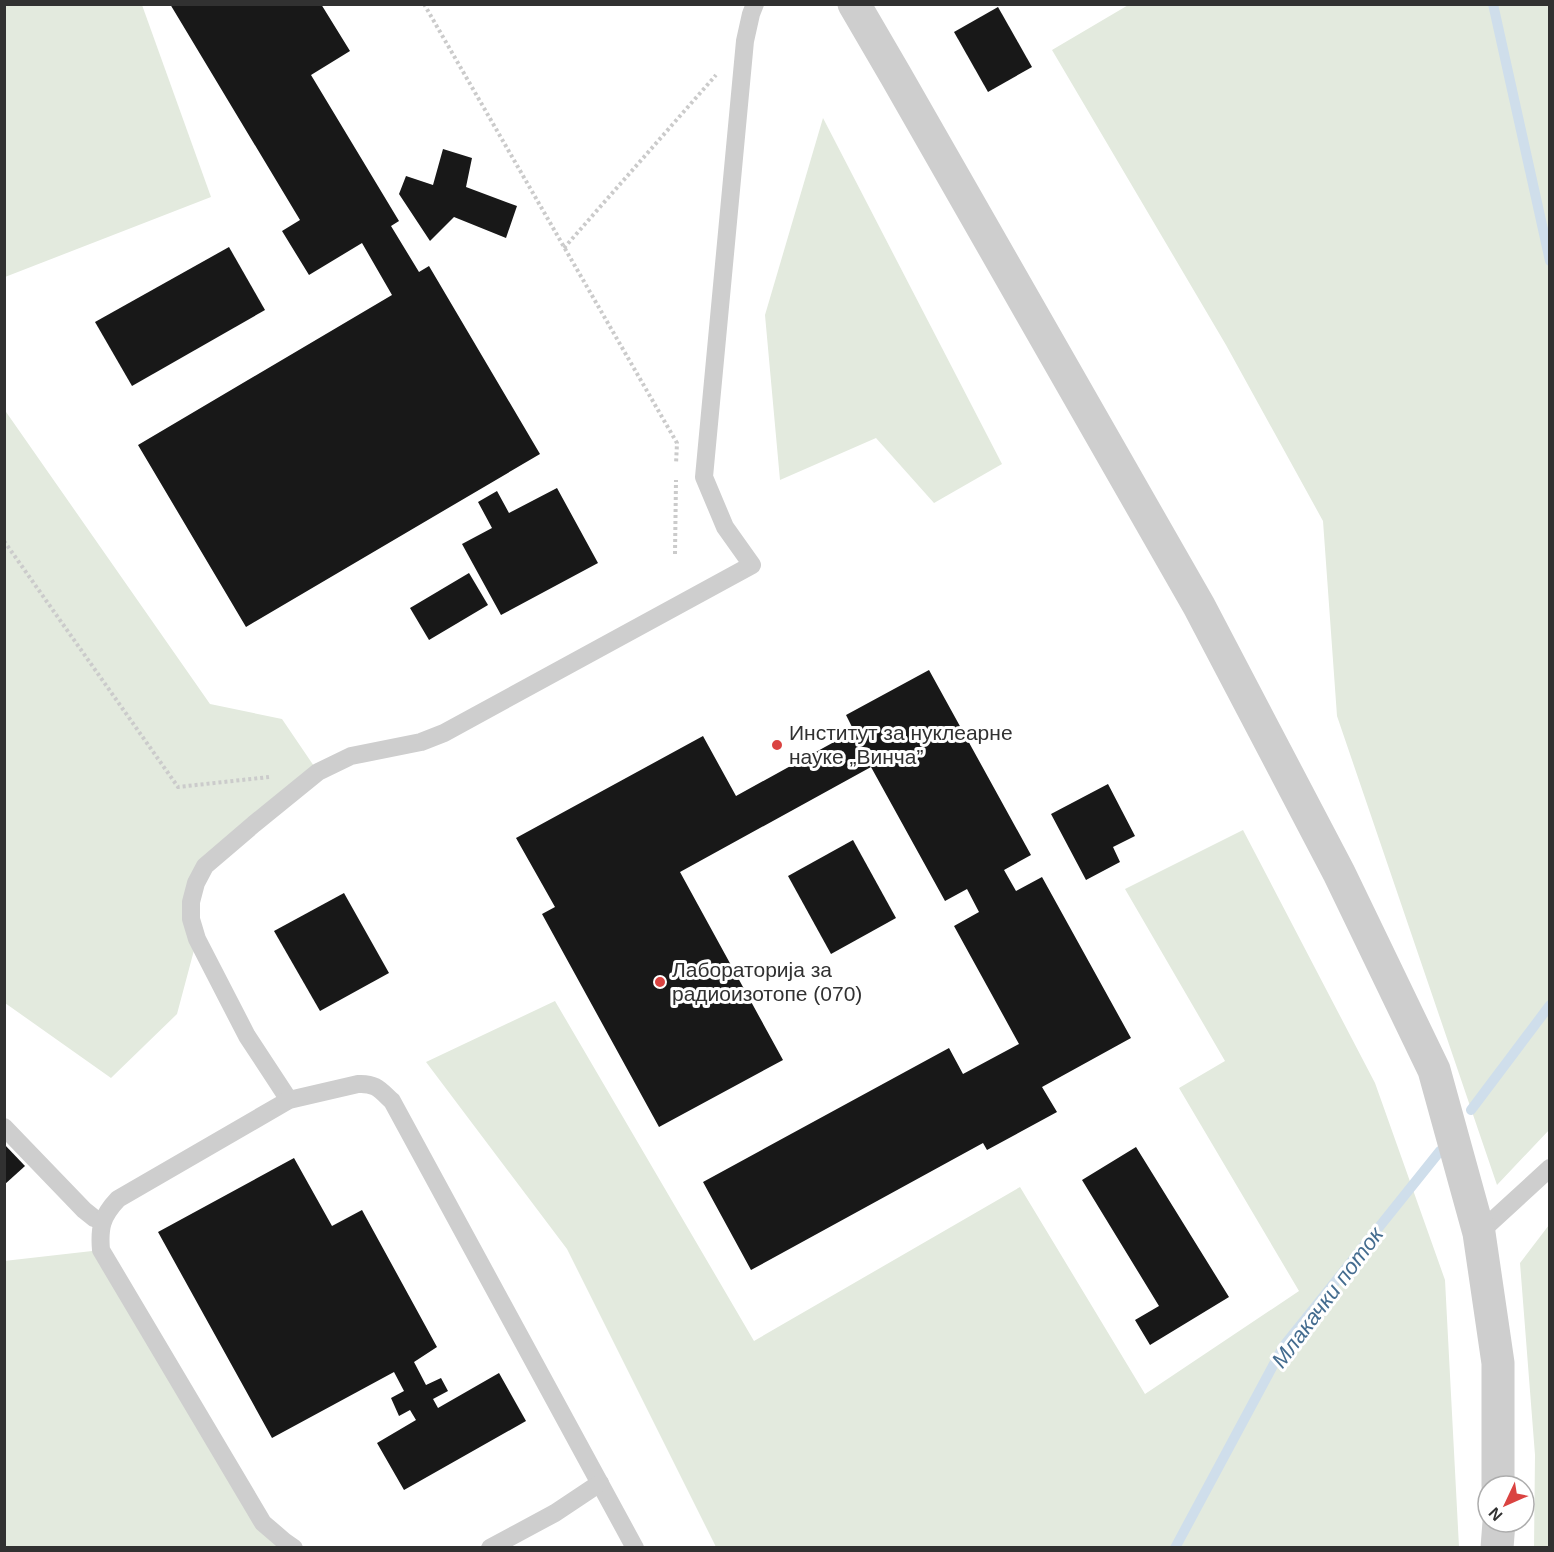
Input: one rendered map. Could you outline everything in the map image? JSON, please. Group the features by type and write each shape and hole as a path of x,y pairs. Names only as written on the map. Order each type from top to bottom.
{"street":[{"path":"854,4 1199,606 1339,873 1434,1070 1479,1233 1498,1362 1498,1474"}],"lane":[{"path":"289,1100 247,1036 197,939 191,919 191,902 196,883 205,866 318,772 351,756 421,742 444,733 752,565 725,527 704,477 745,41 755,4"},
{"path":"294,1548 263,1523 101,1250 100,1234 109,1209 118,1199 289,1100 369,1083 392,1101 635,1548"},
{"path":"4,1127 84,1210 94,1218 103,1221"},
{"path":"1479,1233 1550,1168"},
{"path":"490,1548 555,1513 600,1483"}],"path":[{"path":"424,4 677,443 676,465"},
{"path":"564,248 745,41"},
{"path":"675,554 676,477"},
{"path":"4,541 178,787 318,772"}],"shaded area":[{"path":"5,4 142,5 211,197 5,277"},
{"path":"1130,4 1549,5 1550,1129 1497,1185 1337,716 1323,521 1226,345 1052,50"},
{"path":"823,118 1002,464 934,503 876,438 780,480 765,315"},
{"path":"4,409 210,704 282,719 318,772 196,883 197,939 177,1014 111,1078 5,1003"},
{"path":"1243,830 1375,1083 1445,1280 1459,1547 716,1547 567,1249 426,1062 555,1001 754,1341 1020,1187 1145,1394 1299,1291 1179,1088 1225,1061 1125,889"},
{"path":"1549,1225 1550,1547 1534,1548 1536,1474 1520,1263"},
{"path":"101,1250 263,1523 294,1547 5,1547 4,1261"}],"building":[{"path":"170,4 321,4 350,51 311,75 399,221 391,226 419,272 429,266 540,454 246,627 138,445 392,295 362,243 309,275 282,231 300,220"},
{"path":"998,7 1032,67 988,92 954,32"},
{"path":"443,149 472,158 466,187 517,206 506,238 454,217 430,241 399,194 406,176 433,185"},
{"path":"229,247 265,310 132,386 95,322"},
{"path":"557,488 598,563 501,615 462,544 492,528 478,502 497,491 509,513"},
{"path":"469,573 488,605 429,640 410,608"},
{"name":"Лабораторија за радиоизотопе (070)","path":"929,670 1031,855 1004,870 1016,891 1042,877 1131,1038 1042,1087 1057,1112 987,1150 983,1143 751,1270 703,1182 949,1048 963,1074 1019,1044 954,926 979,912 967,889 945,901 871,767 680,872 783,1060 659,1127 542,914 555,907 516,838 703,736 736,796 854,731 846,715"},
{"path":"1108,784 1135,836 1113,847 1120,862 1086,880 1051,814"},
{"path":"853,840 896,918 831,954 788,876"},
{"path":"344,893 389,973 320,1011 274,931"},
{"path":"4,1144 25,1166 4,1185"},
{"path":"1136,1147 1229,1297 1150,1345 1135,1320 1159,1306 1082,1180"},
{"path":"294,1158 332,1226 362,1210 437,1347 414,1362 426,1385 441,1378 448,1391 433,1399 438,1408 499,1373 526,1421 404,1490 377,1443 416,1420 410,1410 399,1416 391,1398 404,1391 394,1372 272,1438 158,1232"}],"waterway":[{"name":"Млакачки поток","path":"1493,4 1550,261"},
{"name":"Млакачки поток","path":"1471,1110 1550,1005"},
{"name":"Млакачки поток","path":"1175,1548 1283,1347 1440,1151"}],"place":[{"name":"Институт за нуклеарне науке „Винча”","path":"777,745"},
{"name":"Лабораторија за радиоизотопе (070)","path":"660,982"}]}
